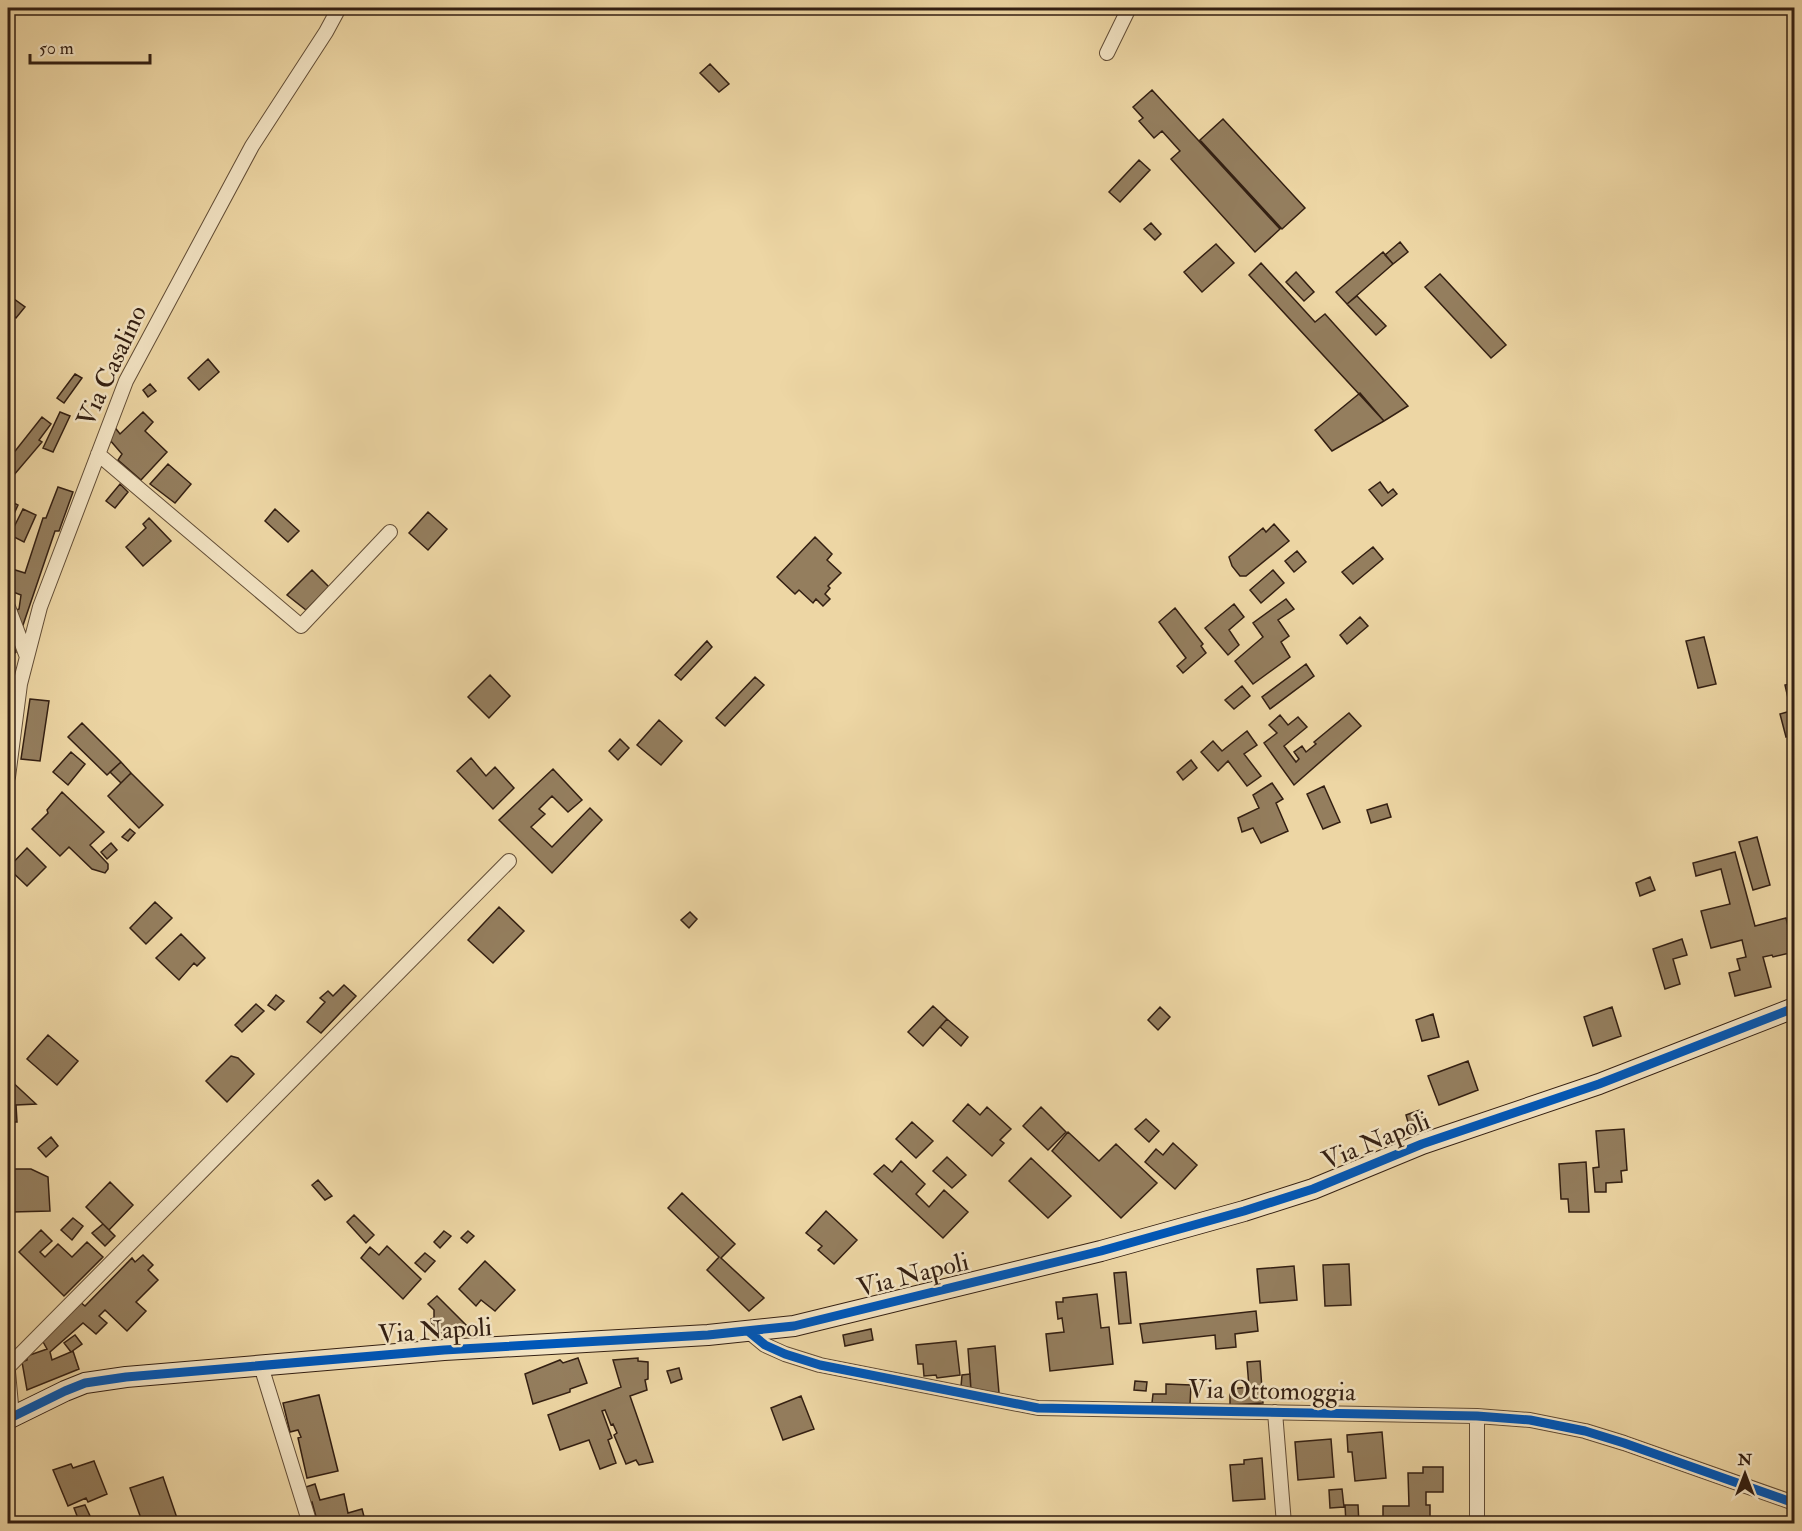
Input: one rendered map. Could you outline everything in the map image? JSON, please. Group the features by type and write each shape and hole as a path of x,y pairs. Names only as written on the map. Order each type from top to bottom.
{"street":[{"name":"Via Casalino","path":"8,777 15,716 40,607 126,381 252,146 327,32 339,8"},
{"path":"1107,53 1129,8"},
{"path":"98,454 301,626 390,532"},
{"path":"8,607 27,657"},
{"path":"8,1366 509,861"},
{"name":"Via Napoli","path":"10,1418 85,1383 126,1377 444,1350 708,1335 794,1326 1101,1251 1244,1211 1313,1189 1422,1144 1599,1084 1794,1008"},
{"name":"Via Ottomoggia","path":"748,1331 765,1345 820,1365 1038,1408 1477,1416 1530,1420 1585,1431 1624,1443 1794,1503"},
{"path":"261,1366 310,1524"},
{"path":"8,1372 10,1418"},
{"path":"1275,1412 1284,1524"},
{"path":"1477,1416 1477,1524"}],"building":[{"path":"710,64 729,84 719,92 700,73"},
{"path":"1152,90 1280,229 1255,252 1171,159 1180,151 1162,131 1154,138 1139,121 1143,118 1133,107"},
{"path":"1223,119 1305,208 1282,229 1200,140"},
{"path":"1139,160 1150,170 1120,202 1109,192"},
{"path":"1151,223 1161,234 1155,240 1144,229"},
{"path":"1400,242 1408,252 1393,264 1385,255"},
{"path":"1216,244 1234,263 1202,292 1184,272"},
{"path":"1383,252 1393,264 1347,304 1336,292"},
{"path":"1261,263 1315,322 1325,314 1408,406 1384,421 1249,275"},
{"path":"1296,272 1314,292 1304,301 1286,282"},
{"path":"1440,274 1506,345 1491,358 1425,287"},
{"path":"10,296 25,307 16,318 8,311"},
{"path":"1357,296 1386,326 1376,335 1347,304"},
{"path":"208,359 219,372 199,390 188,378"},
{"path":"75,374 82,378 64,403 57,398"},
{"path":"150,384 156,391 148,397 143,390"},
{"path":"1360,393 1384,421 1332,451 1315,430"},
{"path":"60,412 70,416 53,452 43,448"},
{"path":"143,412 153,422 145,431 167,452 141,480 118,460 122,454 109,439 113,425 120,434"},
{"path":"42,417 51,424 39,440 42,442 8,482 8,460"},
{"path":"168,464 191,484 175,503 150,484"},
{"path":"1380,482 1388,493 1393,489 1397,494 1382,506 1369,490"},
{"path":"120,484 128,492 115,508 106,501"},
{"path":"58,487 73,492 59,531 55,531 22,628 11,612 19,609 21,595 8,590 8,581 12,569 25,573 43,518 46,518"},
{"path":"10,501 18,505 8,527 8,507"},
{"path":"23,509 36,515 24,542 10,535"},
{"path":"275,509 299,531 288,542 265,521"},
{"path":"428,512 447,529 428,550 409,533"},
{"path":"149,518 171,541 143,566 126,547 146,528 143,524"},
{"path":"1274,524 1289,541 1246,576 1240,576 1232,566 1229,557 1263,528 1266,532"},
{"path":"815,537 832,554 827,560 841,573 828,586 830,588 825,594 830,599 823,606 816,599 813,603 799,590 795,594 777,577"},
{"path":"1373,547 1383,559 1353,584 1342,572"},
{"path":"1297,551 1306,562 1294,572 1285,561"},
{"path":"312,570 329,587 306,610 287,595"},
{"path":"1273,570 1284,583 1261,603 1250,590"},
{"path":"1286,599 1294,609 1278,620 1289,636 1281,642 1290,657 1253,684 1235,661 1263,637 1253,623"},
{"path":"1234,604 1244,617 1229,630 1239,645 1228,655 1205,628"},
{"path":"1175,608 1203,644 1201,646 1206,653 1183,673 1177,666 1186,658 1159,622"},
{"path":"1360,617 1368,626 1347,644 1340,635"},
{"path":"8,637 16,652 8,659"},
{"path":"1704,637 1716,684 1698,688 1686,641"},
{"path":"707,641 712,647 681,680 675,675"},
{"path":"1306,664 1314,676 1270,709 1262,697"},
{"path":"490,675 510,696 489,718 468,697"},
{"path":"755,677 764,685 725,726 716,718"},
{"path":"1794,683 1794,710 1791,711 1785,685"},
{"path":"1242,686 1250,696 1234,709 1225,700"},
{"path":"30,699 49,701 40,761 21,759"},
{"path":"1794,710 1794,734 1786,737 1780,714"},
{"path":"1349,713 1361,726 1294,785 1264,743 1277,733 1269,725 1280,715 1288,725 1298,717 1307,727 1284,746 1296,762 1299,759 1294,752 1302,746 1306,752 1316,744 1314,742"},
{"path":"659,720 682,741 661,765 637,745"},
{"path":"82,723 121,762 107,775 68,737"},
{"path":"1247,731 1257,745 1244,754 1261,776 1247,786 1228,761 1218,771 1201,752 1213,741 1222,751"},
{"path":"620,739 629,748 618,760 609,751"},
{"path":"71,752 85,764 68,785 53,772"},
{"path":"471,758 486,776 495,767 514,788 493,809 457,771"},
{"path":"1191,760 1197,768 1183,780 1177,772"},
{"path":"121,762 131,773 121,783 110,772"},
{"path":"553,769 582,800 568,812 552,796 539,809 545,814 531,827 552,847 590,808 602,820 552,873 499,820"},
{"path":"131,773 163,805 139,828 108,796"},
{"path":"1272,783 1283,799 1276,803 1288,831 1261,843 1253,828 1242,832 1238,818 1259,808 1253,795"},
{"path":"1324,786 1340,822 1323,829 1307,794"},
{"path":"62,792 104,832 90,845 108,864 105,873 92,869 69,847 60,856 32,829 48,813 47,810"},
{"path":"1387,804 1391,817 1371,823 1367,810"},
{"path":"130,829 135,833 128,841 122,837"},
{"path":"1757,837 1770,885 1753,890 1739,842"},
{"path":"111,843 117,850 107,859 101,852"},
{"path":"27,848 46,867 27,886 8,868"},
{"path":"1735,852 1755,926 1786,918 1794,952 1763,957 1771,987 1735,996 1729,973 1740,970 1737,959 1746,957 1742,940 1711,948 1701,911 1730,904 1721,869 1696,876 1693,863"},
{"path":"1650,877 1655,890 1640,896 1636,883"},
{"path":"155,902 172,918 146,944 130,928"},
{"path":"499,907 524,931 493,963 468,940"},
{"path":"690,912 697,919 689,928 681,920"},
{"path":"181,934 205,958 197,966 194,963 179,980 156,958"},
{"path":"1682,939 1687,955 1673,959 1680,984 1665,989 1653,949"},
{"path":"344,985 356,996 321,1033 307,1022 325,1002 320,998 328,991 333,996"},
{"path":"276,995 284,1001 275,1010 268,1005"},
{"path":"256,1004 264,1011 242,1032 235,1025"},
{"path":"933,1006 947,1019 923,1046 908,1032"},
{"path":"1160,1007 1170,1017 1158,1030 1148,1020"},
{"path":"1612,1007 1621,1036 1593,1046 1584,1017"},
{"path":"1433,1014 1439,1037 1422,1041 1416,1020"},
{"path":"947,1019 968,1037 961,1046 940,1027"},
{"path":"48,1035 78,1061 57,1085 27,1059"},
{"path":"231,1056 238,1058 254,1074 227,1102 206,1081"},
{"path":"1794,1060 1794,1094 1791,1094 1789,1061"},
{"path":"1468,1061 1478,1090 1439,1105 1428,1076"},
{"path":"8,1078 36,1104 16,1105 17,1122 8,1122"},
{"path":"968,1104 980,1115 987,1107 1011,1129 1000,1140 1004,1143 992,1156 953,1121"},
{"path":"1792,1106 1794,1106 1794,1135"},
{"path":"1041,1107 1066,1132 1048,1150 1023,1126"},
{"path":"1420,1110 1425,1125 1410,1129 1406,1115"},
{"path":"1146,1119 1159,1131 1149,1142 1135,1129"},
{"path":"912,1122 933,1141 916,1158 896,1139"},
{"path":"1624,1129 1627,1170 1621,1171 1622,1182 1606,1183 1606,1192 1595,1192 1593,1168 1599,1167 1596,1131"},
{"path":"1068,1132 1099,1161 1116,1144 1157,1183 1121,1218 1052,1151"},
{"path":"51,1137 58,1146 46,1157 38,1148"},
{"path":"1173,1143 1197,1165 1175,1189 1145,1162 1156,1149 1163,1155"},
{"path":"947,1157 966,1175 952,1188 933,1171"},
{"path":"1031,1158 1071,1196 1048,1218 1009,1181"},
{"path":"901,1161 925,1184 916,1194 929,1207 944,1190 968,1212 943,1238 874,1174 884,1165 892,1172"},
{"path":"1586,1162 1589,1212 1569,1212 1568,1199 1561,1199 1559,1164"},
{"path":"10,1169 31,1169 48,1177 50,1211 12,1212"},
{"path":"318,1180 332,1196 325,1200 312,1185"},
{"path":"110,1182 133,1205 109,1230 86,1207"},
{"path":"682,1193 735,1244 721,1258 764,1298 749,1311 707,1270 719,1257 668,1208"},
{"path":"826,1211 857,1240 834,1264 818,1250 822,1246 806,1233"},
{"path":"354,1215 374,1235 366,1243 347,1222"},
{"path":"73,1218 83,1226 72,1240 61,1230"},
{"path":"103,1224 115,1236 105,1246 92,1233"},
{"path":"41,1230 52,1241 40,1252 45,1257 58,1244 72,1257 87,1242 103,1257 64,1296 19,1252"},
{"path":"444,1231 451,1236 440,1248 434,1242"},
{"path":"468,1231 474,1236 467,1243 461,1238"},
{"path":"387,1246 421,1279 403,1299 361,1258 370,1247 379,1255"},
{"path":"425,1253 435,1261 425,1272 415,1263"},
{"path":"143,1255 153,1265 148,1270 158,1280 136,1302 146,1311 127,1331 105,1310 99,1316 107,1323 96,1334 83,1323 50,1352 52,1360 73,1351 79,1369 27,1390 22,1362 27,1360 27,1356 47,1349 42,1340 80,1302 85,1306 132,1258 135,1262"},
{"path":"485,1261 515,1290 495,1311 481,1300 476,1306 459,1289"},
{"path":"1349,1264 1351,1305 1325,1306 1323,1265"},
{"path":"1294,1266 1297,1300 1260,1303 1257,1269"},
{"path":"1126,1272 1131,1323 1119,1324 1114,1273"},
{"path":"1097,1294 1101,1328 1109,1327 1113,1364 1050,1371 1046,1334 1064,1332 1062,1318 1058,1319 1056,1302 1063,1302 1063,1298"},
{"path":"437,1296 470,1329 433,1334 431,1319 434,1318 434,1310 428,1304"},
{"path":"1256,1311 1258,1331 1235,1334 1236,1347 1216,1349 1215,1335 1143,1343 1140,1324"},
{"path":"871,1329 873,1340 845,1346 843,1335"},
{"path":"75,1335 82,1344 71,1352 64,1343"},
{"path":"956,1341 960,1375 937,1378 936,1375 924,1376 923,1364 918,1364 916,1345"},
{"path":"995,1346 999,1393 971,1390 968,1349"},
{"path":"578,1358 587,1383 570,1389 570,1392 533,1404 525,1374 560,1360 563,1363"},
{"path":"638,1358 638,1361 648,1362 648,1379 645,1380 647,1390 630,1396 653,1462 639,1465 636,1460 626,1464 614,1435 617,1433 605,1410 602,1411 612,1438 608,1440 616,1463 600,1469 589,1440 560,1450 548,1415 621,1387 613,1360"},
{"path":"1260,1361 1263,1403 1230,1405 1230,1389 1249,1387 1247,1362"},
{"path":"679,1368 682,1379 671,1383 667,1371"},
{"path":"970,1374 971,1390 961,1387 962,1375"},
{"path":"1135,1381 1147,1382 1146,1391 1134,1390"},
{"path":"1166,1384 1191,1385 1190,1404 1152,1403 1153,1394 1166,1394"},
{"path":"319,1395 338,1471 307,1478 298,1438 301,1437 298,1430 290,1432 283,1403"},
{"path":"801,1396 814,1429 783,1440 771,1408"},
{"path":"1382,1432 1386,1478 1355,1481 1352,1452 1348,1452 1347,1435"},
{"path":"1331,1439 1334,1477 1298,1480 1295,1442"},
{"path":"1262,1458 1265,1499 1233,1501 1230,1465 1244,1464 1244,1460"},
{"path":"94,1461 107,1494 88,1502 86,1498 68,1506 53,1470 71,1464 73,1468"},
{"path":"1423,1467 1443,1467 1443,1492 1426,1492 1426,1505 1430,1505 1430,1524 1383,1524 1383,1506 1409,1506 1408,1473 1423,1473"},
{"path":"163,1477 179,1524 143,1524 130,1488"},
{"path":"315,1484 320,1500 344,1494 348,1513 362,1509 366,1524 318,1524 312,1502 308,1504 303,1488"},
{"path":"1342,1489 1344,1507 1330,1508 1329,1490"},
{"path":"85,1505 90,1516 79,1521 74,1508"},
{"path":"1345,1505 1358,1505 1359,1524 1346,1524"},
{"path":"1345,1521 1345,1524 1329,1524 1329,1522"}],"cycle path":[{"path":"8,1419 85,1383 126,1377 444,1350 708,1335 794,1326 1101,1251 1244,1211 1313,1189 1422,1144 1599,1084 1794,1008"},
{"path":"748,1331 765,1345 820,1365 1038,1408 1477,1416 1530,1420 1585,1431 1624,1443 1794,1503"}]}
